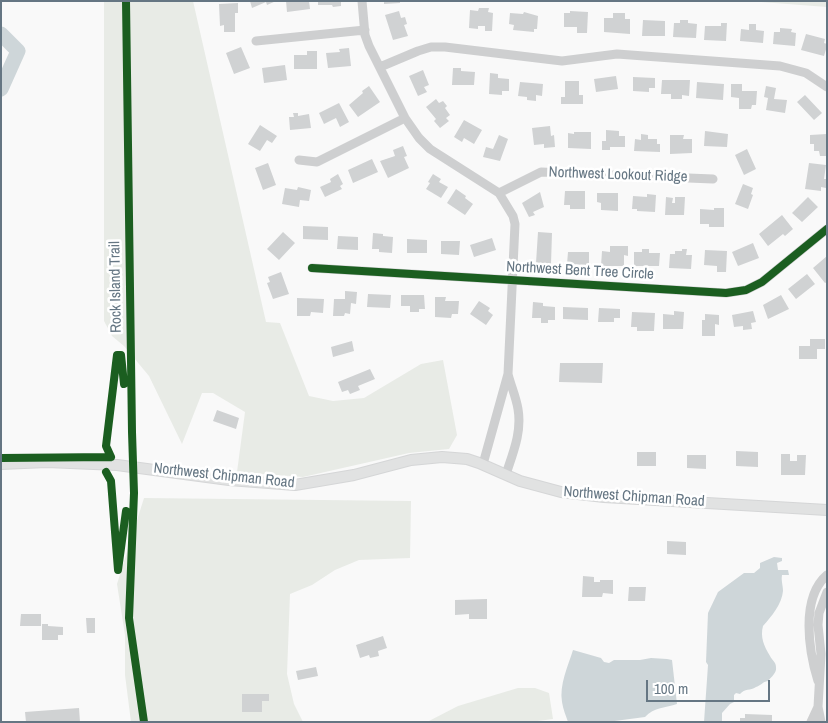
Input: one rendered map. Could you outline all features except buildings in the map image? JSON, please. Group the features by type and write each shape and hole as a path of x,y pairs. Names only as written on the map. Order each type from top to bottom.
{"main road":[{"name":"Northwest Chipman Road","path":"1,464 47,462 116,465 229,480 294,485 354,475 402,462 429,458 466,459 528,483 561,492 604,497 827,510"}],"street":[{"path":"362,1 368,46 405,118 419,138 430,149 498,193 513,216 515,224 508,374 483,464"},
{"path":"256,40 365,30"},
{"path":"380,67 431,47 450,47 562,61 617,54 780,66 806,72 827,87"},
{"path":"298,160 317,162 405,118"},
{"name":"Northwest Lookout Ridge","path":"498,193 542,172 713,179"},
{"name":"Northwest Bent Tree Circle","path":"312,268 726,293 746,290 762,282 827,230"},
{"path":"506,474 517,438 519,421 518,407 508,374"},
{"path":"819,684 813,664 809,619 812,598 817,587 827,575"},
{"path":"821,722 818,707 822,654 818,625 819,613 827,592"},
{"path":"811,722 818,707"}],"shaded area":[{"path":"104,1 193,1 266,322 280,323 309,396 333,401 364,398 421,364 443,360 457,435 449,449 409,453 303,477 237,472 245,412 213,393 202,393 182,444 149,376 124,346 112,336 104,321"},
{"path":"748,1 827,1 827,7"},
{"path":"144,498 411,501 410,558 359,560 335,570 312,585 290,594 287,674 294,704 303,722 131,722 125,675 125,635 117,584"},
{"path":"774,557 782,558 782,561 777,563 778,570 788,570 789,575 782,575 783,591 781,601 762,630 763,641 775,664 776,671 768,681 740,694 736,693 734,695 734,702 722,713 722,722 704,722 708,665 706,662 708,613 718,592 744,573 754,573 760,568 760,563"},
{"path":"573,650 601,658 604,662 609,663 614,660 651,658 672,660 677,704 656,710 645,717 607,722 568,722 561,696 564,676"},
{"path":"518,688 535,688 549,693 553,719 530,722 427,722 458,706"}],"waterway":[{"path":"1,34 18,51 1,89"}],"cycle path":[{"name":"Rock Island Trail","path":"126,1 134,493 129,618 144,722"},
{"path":"312,268 726,293 746,290 762,282 827,229"},
{"path":"111,457 106,446 117,355 121,355 124,384"},
{"path":"1,458 111,457"},
{"path":"106,472 111,481 118,570 126,511"}]}
